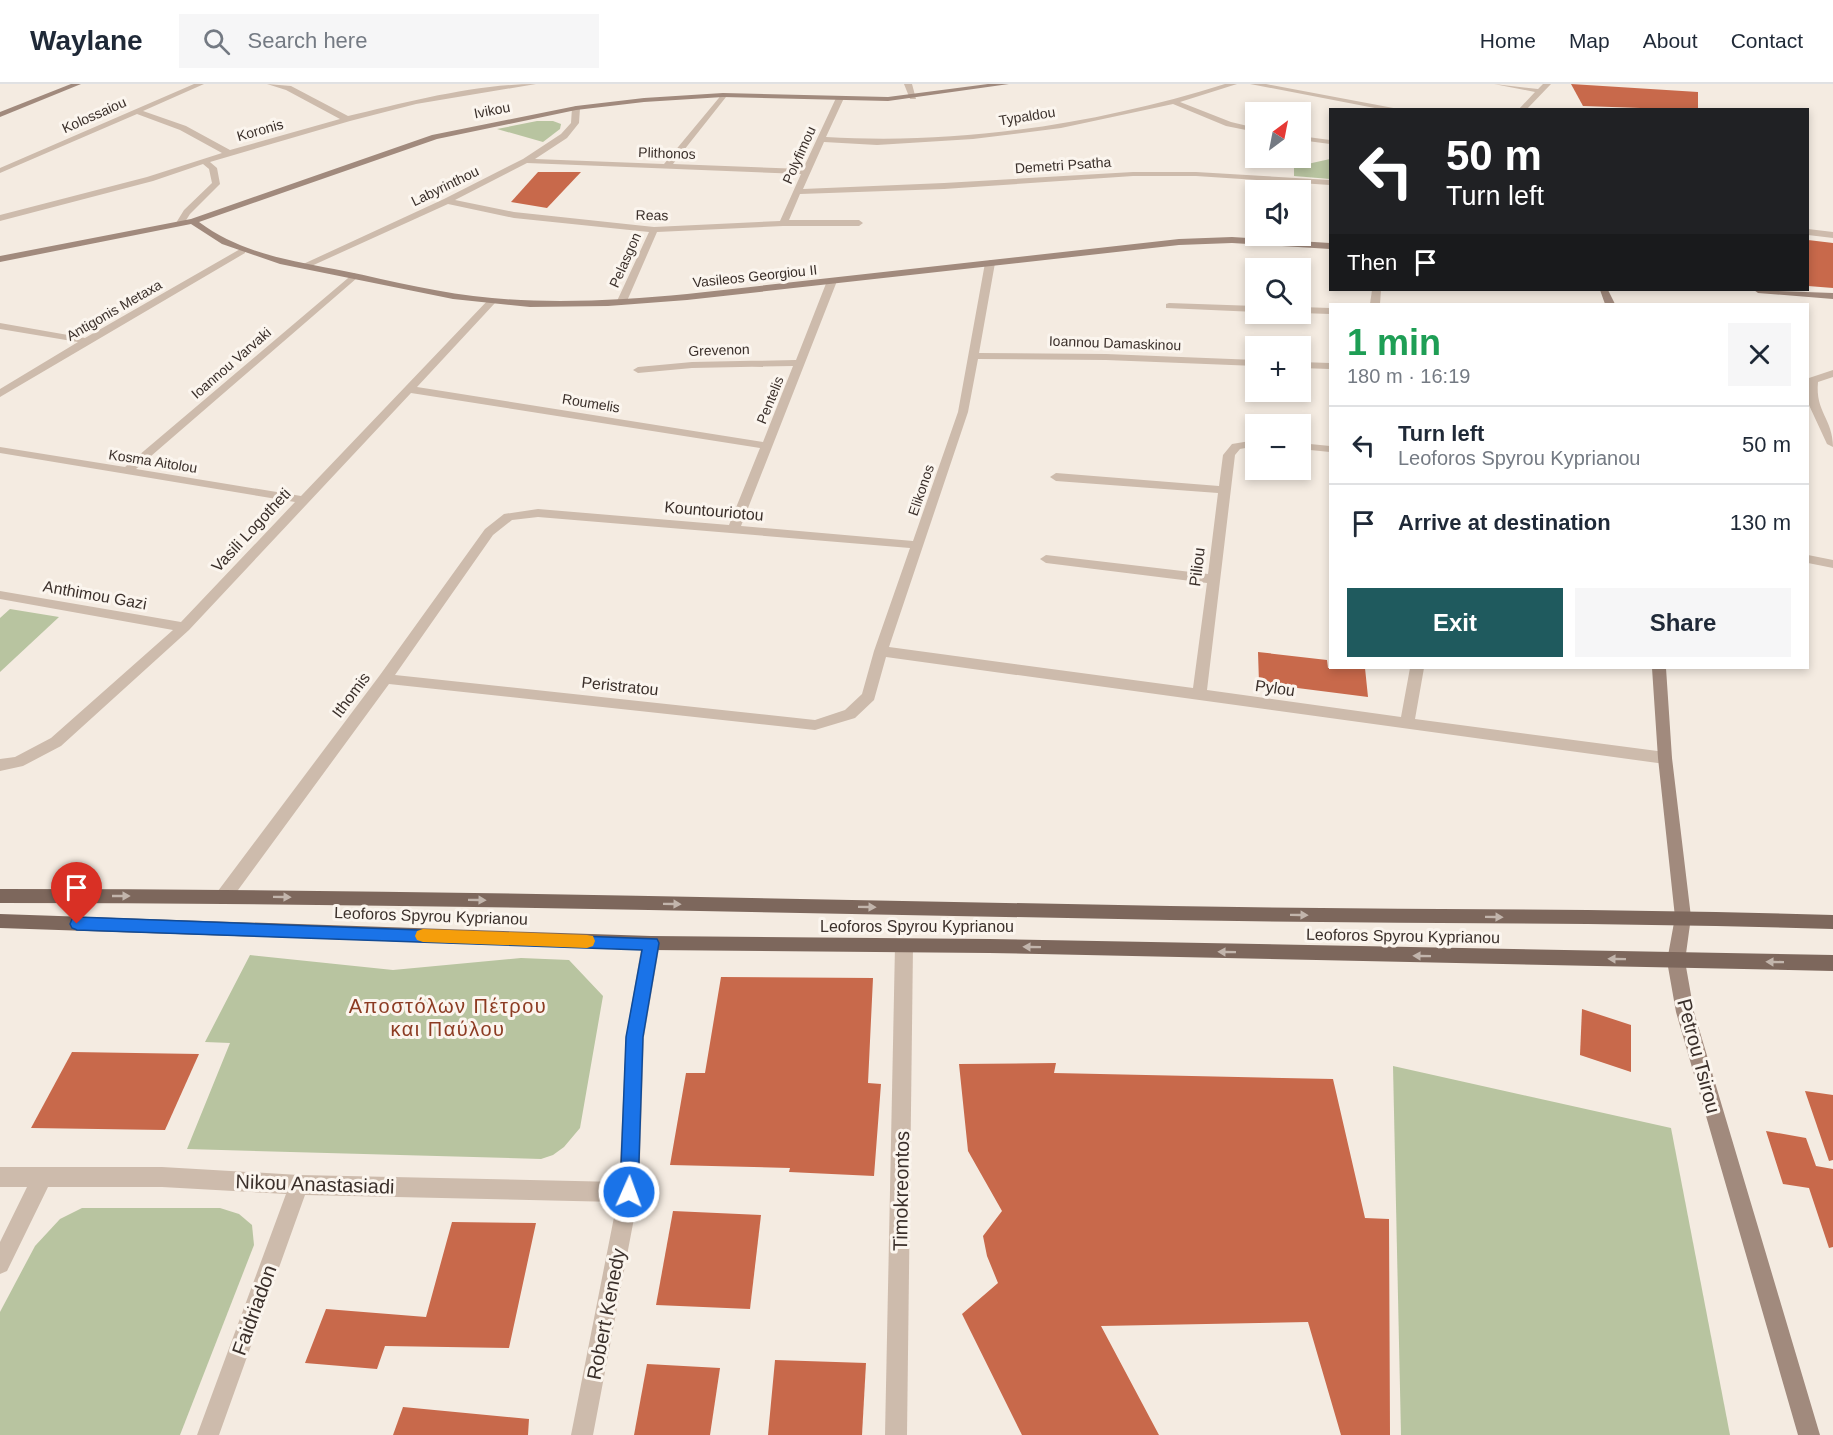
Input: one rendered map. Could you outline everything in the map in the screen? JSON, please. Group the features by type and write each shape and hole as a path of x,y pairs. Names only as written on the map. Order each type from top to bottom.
{"main road":[{"name":"Leoforos Spyrou Kyprianou","path":"0,896 224,896 1218,914 1683,917 1833,922"},
{"name":"Leoforos Spyrou Kyprianou","path":"0,921 651,943 1833,963"}],"street":[{"path":"0,115 77,84"},
{"name":"Kolossaiou","path":"0,171 200,84"},
{"path":"271,84 288,88 347,119"},
{"path":"288,88 302,84"},
{"name":"Koronis","path":"0,218 150,180 229,153 347,119 416,102 531,84"},
{"path":"908,84 913,97"},
{"name":"Ivikou","path":"0,259 194,220 435,137 576,108 644,100 723,95 888,99 1005,84"},
{"name":"Typaldou","path":"821,139 884,142 996,135 1176,103 1233,84"},
{"path":"1254,84 1384,108"},
{"path":"1498,84 1540,92"},
{"path":"1523,108 1547,84"},
{"path":"667,166 723,95"},
{"name":"Polyfimou","path":"783,223 840,98"},
{"path":"1176,103 1229,124 1245,128"},
{"name":"Labyrinthou","path":"304,266 447,201 526,161 564,136 575,123 576,108"},
{"path":"135,111 183,128 229,153"},
{"path":"1311,139 1329,142"},
{"path":"180,223 187,212 216,184 213,168 204,161"},
{"name":"Plithonos","path":"526,161 806,172"},
{"name":"Demetri Psatha","path":"797,192 944,186 1132,174 1267,177 1329,183"},
{"name":"Reas","path":"447,201 514,215 654,230 783,223 859,223"},
{"name":"Vasileos Georgiou II","path":"194,220 209,234 242,251 304,266 492,301 559,304 621,301 832,281 1179,242 1245,240"},
{"name":"Pelasgon","path":"621,301 654,230"},
{"path":"1809,232 1833,235"},
{"name":"Vasileos Georgiou II","path":"1311,244 1329,246"},
{"name":"Antigonis Metaxa","path":"0,394 87,340 242,251"},
{"name":"Elikonos","path":"850,714 869,696 881,651 963,412 990,263"},
{"name":"Ioannou Varvaki","path":"126,472 354,276"},
{"name":"Pentelis","path":"734,529 832,281"},
{"path":"1770,291 1833,296"},
{"name":"Vasili Logotheti","path":"0,765 18,762 56,742 184,627 492,301"},
{"path":"1169,306 1245,309"},
{"path":"1311,310 1329,311"},
{"path":"0,326 87,340"},
{"name":"Ioannou Damaskinou","path":"974,356 1106,357 1245,363"},
{"name":"Grevenon","path":"638,370 692,365 801,363"},
{"path":"1311,365 1329,366"},
{"path":"1833,373 1813,380 1811,399 1833,444"},
{"name":"Roumelis","path":"409,389 767,446"},
{"name":"Piliou","path":"1199,696 1229,455 1236,446 1245,445"},
{"path":"1311,447 1329,449"},
{"name":"Kosma Aitolou","path":"0,450 302,500"},
{"path":"1056,477 1224,489"},
{"name":"Kountouriotou","path":"508,517 538,513 918,545"},
{"name":"Ithomis","path":"224,896 385,679 489,532 508,517"},
{"path":"1046,559 1212,579"},
{"path":"1809,559 1833,564"},
{"name":"Anthimou Gazi","path":"4,600 184,627"},
{"name":"Pylou","path":"881,651 1665,758"},
{"path":"1407,724 1417,669"},
{"name":"Petrou Tsirou","path":"1659,669 1665,758 1683,917 1676,961 1685,1012 1809,1435"},
{"name":"Peristratou","path":"385,679 815,725 850,714"},
{"name":"Robert Kenedy","path":"582,1435 629,1192 635,1037 651,943"},
{"name":"Timokreontos","path":"896,1435 904,946"},
{"name":"Nikou Anastasiadi","path":"0,1177 162,1177 299,1185 629,1192"},
{"path":"0,1264 42,1178"},
{"name":"Faidriadon","path":"208,1435 299,1185"}],"green space":[{"path":"537,121 553,121 561,124 560,129 543,142 497,129"},
{"path":"1329,159 1329,179 1294,176 1294,168 1311,168 1311,163"},
{"path":"10,609 59,617 0,672 0,618"},
{"path":"250,955 393,970 521,958 569,960 603,996 580,1128 564,1147 553,1155 541,1159 187,1149 230,1043 205,1042"},
{"path":"1393,1066 1671,1128 1730,1435 1401,1435"},
{"path":"82,1208 220,1208 239,1214 252,1225 254,1245 180,1435 0,1435 0,1312 35,1246 60,1219"}],"building":[{"path":"1571,84 1698,92 1698,108 1583,106"},
{"path":"538,172 581,172 547,208 511,202"},
{"path":"1809,240 1833,243 1833,288 1809,286"},
{"path":"1258,652 1327,660 1329,669 1365,669 1368,697 1259,683"},
{"path":"721,977 873,978 868,1083 881,1084 874,1176 789,1172 790,1168 670,1165 686,1073 705,1073"},
{"path":"1582,1009 1631,1025 1631,1072 1580,1055"},
{"path":"72,1052 199,1054 165,1130 31,1128"},
{"path":"1056,1063 1054,1073 1333,1079 1365,1218 1389,1219 1390,1435 1341,1435 1308,1322 1101,1326 1159,1435 1022,1435 962,1314 998,1283 987,1256 983,1236 1002,1211 968,1151 959,1064"},
{"path":"1805,1091 1833,1095 1833,1160 1829,1161"},
{"path":"1766,1131 1806,1138 1816,1166 1833,1169 1833,1247 1829,1248 1809,1188 1783,1184"},
{"path":"673,1211 761,1215 750,1309 656,1305"},
{"path":"452,1222 536,1223 509,1348 385,1346 377,1369 305,1363 326,1309 426,1317"},
{"path":"775,1360 866,1363 862,1435 768,1435"},
{"path":"647,1364 720,1368 710,1435 634,1435"},
{"path":"403,1407 529,1419 528,1435 393,1435"}],"slow traffic":[{"path":"423,936 587,941"}],"district":[{"name":"Αποστόλων Πέτρου και Παύλου","path":"448,1018"}],"route":[{"path":"77,924 651,943 635,1037 629,1192"}]}
